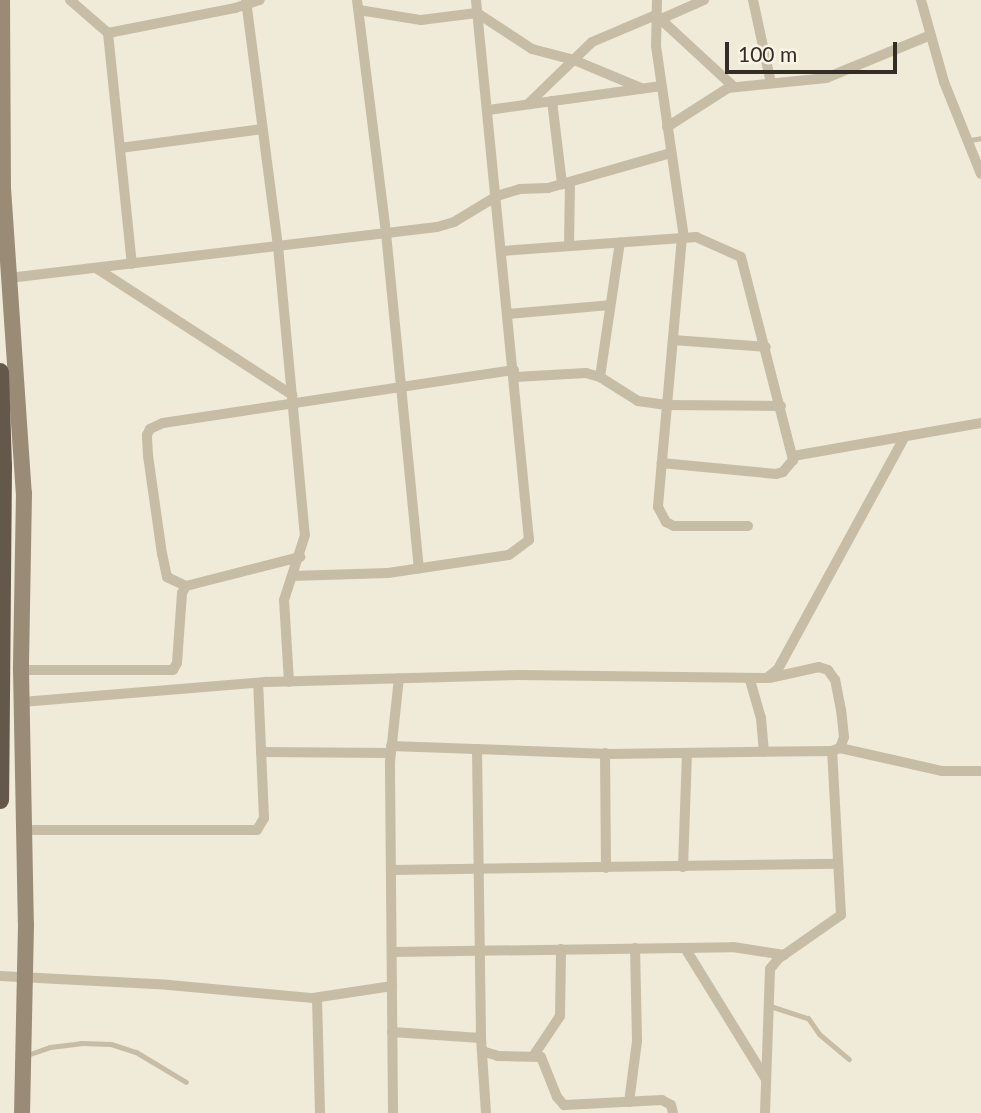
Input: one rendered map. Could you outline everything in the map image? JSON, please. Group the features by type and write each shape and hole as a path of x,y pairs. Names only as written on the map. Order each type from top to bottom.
{"highway":[{"path":"0,372 3,466 0,800"}],"main road":[{"path":"2,0 3,188 24,493 21,670 23,1113"}],"street":[{"path":"70,0 108,33 132,264"},
{"path":"108,33 260,0"},
{"path":"292,576 383,573 509,555 518,552 528,540 497,196 476,0"},
{"path":"657,0 659,17 656,46 683,237 658,507 666,522 674,526 748,526"},
{"path":"528,104 599,38 704,0"},
{"path":"753,0 771,83"},
{"path":"921,0 947,90 975,139 981,174"},
{"path":"245,2 278,246 305,535 283,607 289,682"},
{"path":"419,568 386,233 358,5 421,20 477,13 532,49 574,60 641,88"},
{"path":"659,17 733,86"},
{"path":"667,128 722,90 733,86 826,78 931,35"},
{"path":"488,110 661,86"},
{"path":"552,101 566,183 569,246"},
{"path":"120,148 262,129"},
{"path":"9,278 446,225 497,196 566,183 671,153"},
{"path":"502,251 683,237 705,238 741,257 793,456 790,466 776,474 662,463"},
{"path":"600,377 620,242"},
{"path":"96,268 292,399"},
{"path":"508,314 610,305"},
{"path":"673,340 766,347"},
{"path":"300,557 186,586 167,577 149,467 147,435 150,429 163,423 292,399 514,374 586,373 600,377 638,401 667,405 781,406"},
{"path":"793,456 981,423"},
{"path":"767,678 778,670 905,436"},
{"path":"21,670 173,670 177,663 182,593 186,586"},
{"path":"22,702 258,683 569,675 707,676 750,680 819,667 828,670 835,680 844,737 836,750 841,915 769,969 765,1113"},
{"path":"393,1113 391,750 399,678"},
{"path":"750,680 761,718 764,752"},
{"path":"23,830 110,828 252,832 262,825 264,818 258,683"},
{"path":"261,752 477,749 687,753 836,750 942,771 981,771"},
{"path":"477,749 482,950 481,1038 486,1113"},
{"path":"605,753 606,868"},
{"path":"683,867 687,753"},
{"path":"391,870 838,864"},
{"path":"629,1102 637,1041 635,948"},
{"path":"685,948 766,1079"},
{"path":"391,952 742,948 785,955"},
{"path":"534,1055 560,1016 561,949"},
{"path":"0,976 169,985 317,998 392,986"},
{"path":"317,998 320,1113"},
{"path":"392,1032 481,1038"},
{"path":"482,1051 503,1057 534,1055 544,1060 557,1097 564,1105 662,1100 671,1105 673,1113"}],"lane":[{"path":"767,1005 808,1018 819,1034 849,1059"},
{"path":"24,1056 50,1046 111,1044 136,1052 186,1082"}]}
